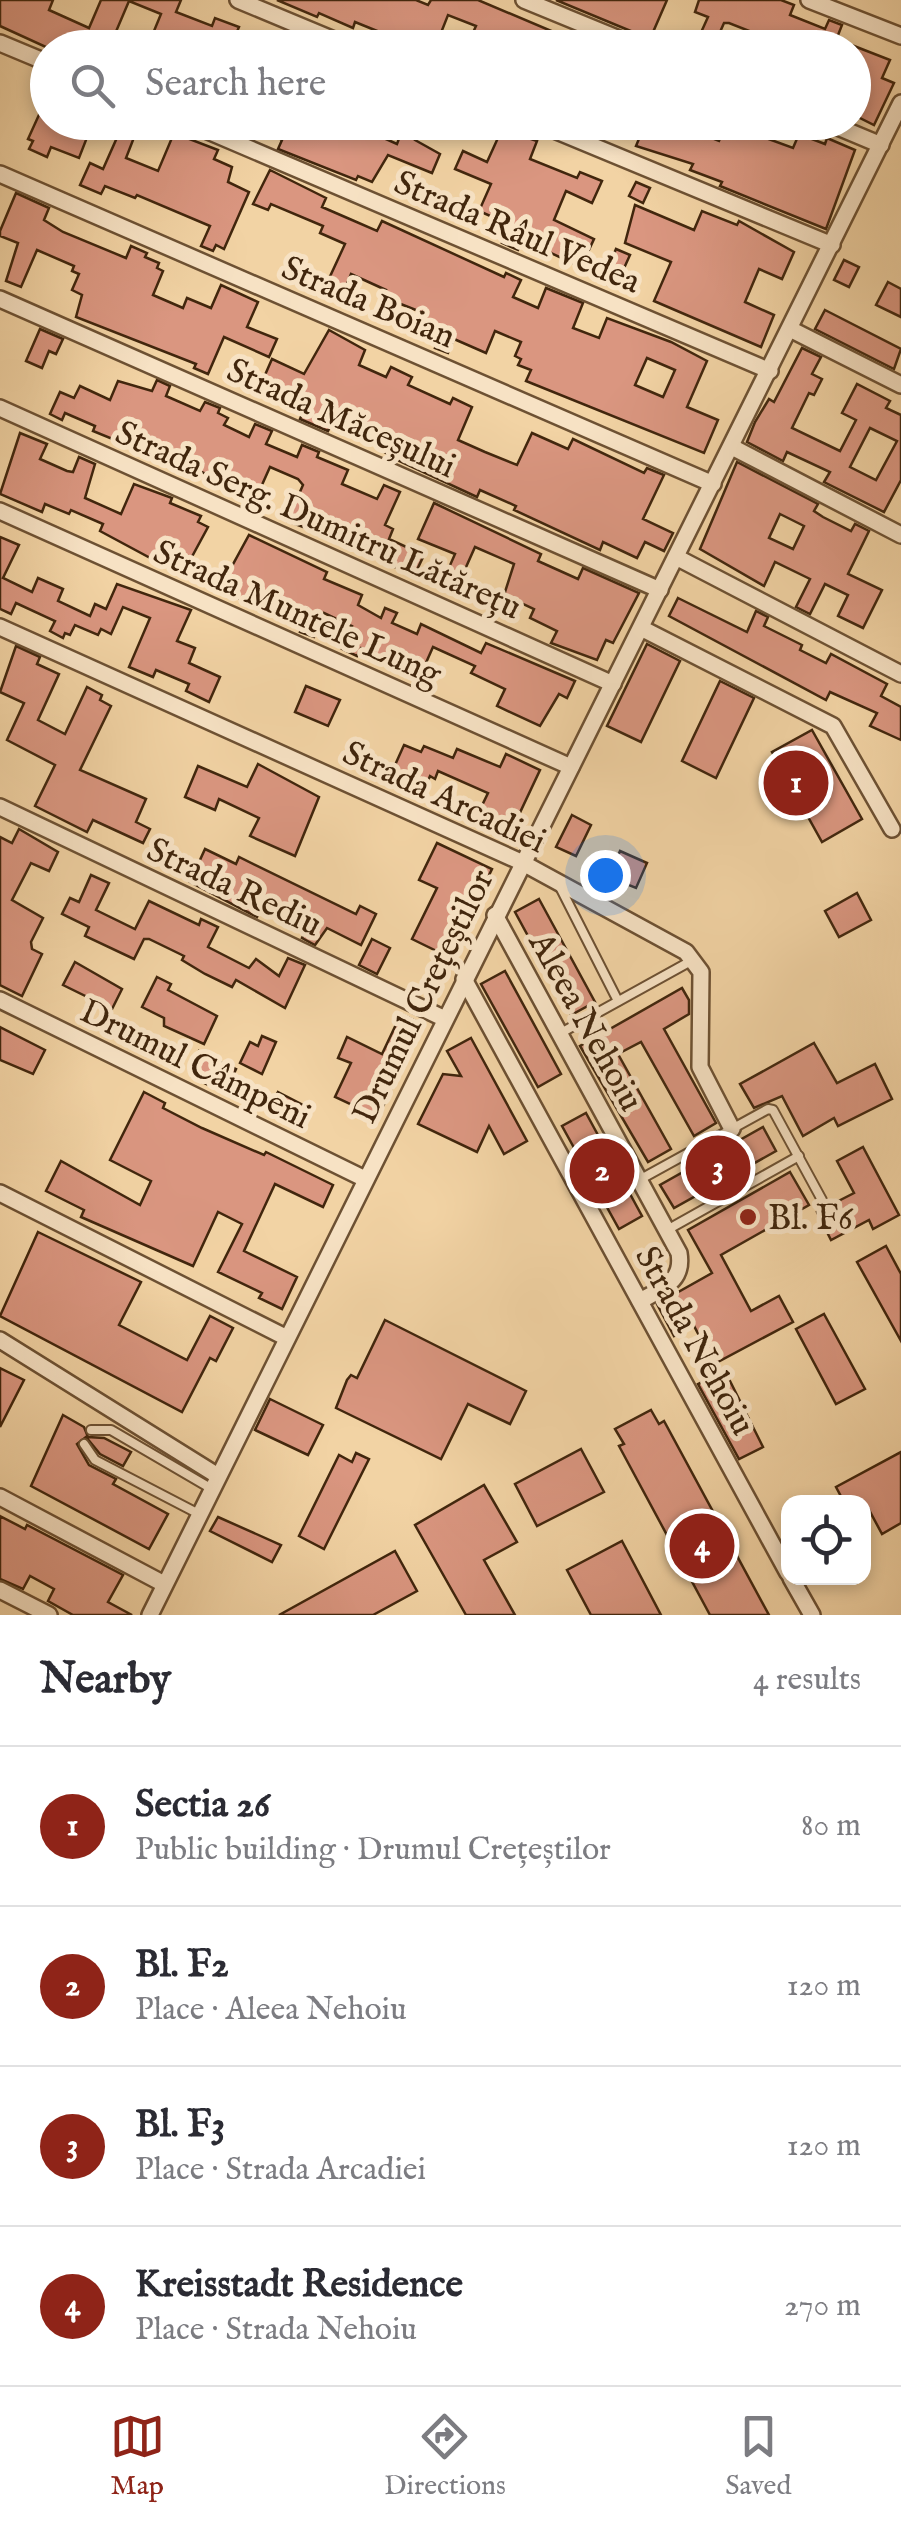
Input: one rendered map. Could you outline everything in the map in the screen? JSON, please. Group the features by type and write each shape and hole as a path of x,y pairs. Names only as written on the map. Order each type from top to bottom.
{"street":[{"path":"238,0 310,30"},
{"path":"524,0 597,30"},
{"path":"810,0 901,36"},
{"path":"0,43 30,56"},
{"name":"Drumul Crețeștilor","path":"150,1615 286,1338 318,1286 444,1018 901,103"},
{"name":"Strada Râul Vedea","path":"228,140 770,371"},
{"path":"578,140 832,245"},
{"path":"870,140 880,144"},
{"name":"Strada Boian","path":"0,174 713,484"},
{"name":"Strada Măceșului","path":"0,299 660,590"},
{"path":"790,330 901,385"},
{"name":"Strada Serg. Dumitru Lătărețu","path":"0,408 613,684"},
{"path":"732,447 901,535"},
{"name":"Strada Muntele Lung","path":"0,511 571,767"},
{"path":"676,557 901,674"},
{"name":"Strada Arcadiei","path":"0,628 521,862 695,959"},
{"path":"641,628 832,726 892,829"},
{"name":"Strada Rediu","path":"0,807 444,1018"},
{"name":"Aleea Nehoiu","path":"495,915 679,1253 678,1276 640,1300"},
{"path":"695,959 704,1007 700,1066 732,1129"},
{"name":"Strada Nehoiu","path":"464,979 781,1558"},
{"name":"Drumul Câmpeni","path":"0,1000 365,1179"},
{"path":"0,1193 286,1338"},
{"path":"0,1340 215,1482"},
{"path":"0,1497 164,1584"},
{"name":"Strada Nehoiu","path":"796,1585 812,1615"},
{"path":"0,1590 49,1615"}],"lane":[{"path":"557,881 618,1002"},
{"path":"559,1034 695,959"},
{"path":"640,1180 774,1110 822,1200"},
{"path":"667,1230 798,1156"},
{"path":"91,1430 111,1430 215,1482"},
{"path":"84,1444 95,1460 200,1514"}],"building":[{"path":"0,0 53,0 49,10 89,28 101,0 181,0 176,12 212,26 215,18 239,27 154,30 161,14 129,1 117,30 30,30 30,40 0,26"},
{"path":"277,0 416,0 428,5 431,0 478,0 549,30 474,30 476,26 448,15 442,30 375,30 355,22 353,28 319,13 317,17"},
{"path":"556,0 667,0 654,30 628,30"},
{"path":"699,0 781,0 794,5 790,15 825,29 829,20 842,25 840,30 747,30 724,23 721,30 702,30 708,17 695,12"},
{"path":"871,53 890,60 882,78 894,83 874,125"},
{"path":"86,140 79,158 51,147 47,157 29,149 33,141"},
{"path":"116,140 133,140 126,158 158,171 171,140 192,140 218,150 214,159 232,167 228,182 249,192 224,249 216,245 213,251 201,246 210,226 137,195 135,198 105,186 101,194 80,185 90,163 103,169"},
{"path":"282,140 388,140 397,144 398,140 415,140 440,154 432,173 388,155 372,182 358,176 356,180 278,149"},
{"path":"497,140 534,140 537,141 530,159 577,178 580,172 602,181 592,203 566,191 554,220 594,239 581,267 523,240 518,250 502,243 511,225 479,211 491,184 455,169 463,151 487,162"},
{"path":"638,140 771,140 793,148 796,140 825,144 832,140 855,150 826,229 720,186 722,182 690,170 693,164 636,146"},
{"path":"270,170 326,198 322,207 377,231 382,221 504,277 506,273 521,280 513,297 538,308 546,288 583,303 573,328 599,338 607,318 671,342 707,361 687,407 718,420 704,453 526,381 531,370 518,365 521,359 515,356 521,342 495,331 486,353 454,339 448,353 435,348 442,331 422,323 426,314 383,297 386,290 351,274 344,291 327,283 345,244 320,233 323,226 271,204 268,210 253,204","holes":["647,358 675,370 663,397 635,385"]},
{"path":"636,182 650,188 643,203 629,196"},
{"path":"16,193 49,208 44,220 63,232 126,258 131,246 147,253 145,257 159,263 157,268 163,271 153,295 183,308 187,298 211,308 221,285 258,302 247,327 277,339 269,357 224,337 208,374 194,368 196,364 76,317 82,295 72,290 79,274 72,271 74,266 37,250 21,287 6,281 18,243 0,236 0,231"},
{"path":"635,205 694,230 702,211 737,225 739,221 794,252 782,279 759,269 745,302 774,315 761,347 654,301 671,262 625,243"},
{"path":"616,249 630,255 615,288 602,282"},
{"path":"844,260 859,267 849,287 834,280"},
{"path":"888,282 901,289 901,317 876,305"},
{"path":"825,310 901,349 894,369 815,329"},
{"path":"40,329 63,339 56,354 49,351 42,368 26,361"},
{"path":"329,330 365,350 359,365 386,377 391,367 412,377 408,385 450,404 453,398 472,407 458,440 485,452 517,465 532,433 568,449 573,439 644,473 647,468 664,475 643,519 673,533 664,551 645,542 637,558 603,542 600,550 480,490 477,497 397,460 381,450 383,443 356,431 361,421 337,411 328,431 300,419 305,407 258,391 272,359 304,374"},
{"path":"802,348 821,357 812,374 822,379 814,395 809,393 792,428 840,451 856,420 842,413 857,384 890,401 886,408 901,415 901,480 884,512 824,482 830,472 787,452 783,461 747,442 769,399 774,402","holes":["870,428 897,441 876,480 850,467"]},
{"path":"157,380 170,386 166,396 200,411 205,402 220,408 218,413 228,418 224,425 249,437 255,424 272,431 266,444 297,457 302,445 319,452 317,457 348,470 342,484 377,499 384,485 400,492 385,525 393,529 389,539 424,555 414,576 384,562 388,554 342,533 338,540 287,521 303,485 298,479 270,467 257,496 176,461 178,456 153,445 149,454 93,431 95,426 65,413 62,420 50,414 60,392 74,398 80,386 110,400 118,381 152,391"},
{"path":"20,433 47,444 40,459 67,471 73,472 79,457 95,464 85,498 121,514 134,484 172,498 170,503 201,516 198,522 208,527 182,575 100,531 103,524 45,504 42,512 0,494"},
{"path":"737,462 818,504 814,511 823,517 851,531 855,524 869,531 848,574 882,590 863,628 838,616 848,595 825,584 810,614 796,607 810,579 775,562 764,586 700,549","holes":["780,514 804,526 793,549 769,538"]},
{"path":"434,503 541,554 538,561 578,579 583,568 639,593 613,643 606,640 597,660 551,643 557,631 530,618 534,609 504,595 514,564 475,547 454,594 440,588 455,554 418,539"},
{"path":"249,535 327,572 324,579 362,595 358,605 381,618 385,608 397,613 392,623 417,634 421,624 481,653 486,643 575,681 567,698 559,694 540,726 497,706 505,689 471,673 475,666 433,647 421,674 361,648 357,656 342,649 352,626 324,613 314,637 300,632 306,617 266,600 262,609 219,590"},
{"path":"0,537 19,545 3,578 32,592 38,578 63,589 58,601 90,616 95,604 106,609 117,584 191,610 177,641 195,648 189,663 220,677 209,702 186,691 189,684 156,670 153,677 129,667 150,618 123,607 111,634 101,629 98,635 75,625 70,635 65,633 63,638 50,631 55,621 16,603 11,614 0,609"},
{"path":"678,598 747,632 756,611 768,617 764,626 802,645 800,650 826,663 831,654 887,684 881,696 901,707 901,740 870,726 877,713 830,692 826,700 669,616"},
{"path":"647,644 680,661 641,742 607,726"},
{"path":"16,646 40,657 37,664 59,674 38,720 65,734 87,687 102,695 100,700 111,706 80,770 146,799 136,822 150,829 143,843 93,820 87,832 35,806 55,765 7,740 24,703 0,692"},
{"path":"720,681 754,698 716,778 682,761"},
{"path":"306,686 340,700 328,726 295,712"},
{"path":"812,730 862,819 822,842 772,752"},
{"path":"404,745 421,752 424,746 453,758 457,749 500,767 506,754 540,770 508,838 474,822 488,793 438,771 435,779 430,776 420,800 387,783"},
{"path":"258,764 319,797 295,856 250,836 259,818 219,799 215,810 185,797 198,766 247,787"},
{"path":"572,815 591,825 576,856 556,847"},
{"path":"19,829 58,852 49,871 31,863 12,900 43,918 31,942 32,949 42,954 22,996 0,985 0,837 12,843"},
{"path":"437,843 492,869 449,957 412,939 437,888 419,880"},
{"path":"205,849 236,864 239,857 356,914 360,906 376,914 361,945 327,928 315,945 302,938 308,926 262,906 257,917 190,882"},
{"path":"620,851 647,863 636,888 609,877"},
{"path":"91,875 109,883 96,910 135,929 149,901 199,925 201,919 218,927 208,947 249,968 256,959 279,976 288,958 305,965 285,1008 236,980 232,987 205,974 182,960 184,956 149,939 144,939 134,959 85,936 89,927 62,914 70,898 79,902"},
{"path":"857,893 871,920 839,937 825,911"},
{"path":"539,899 595,1002 571,1015 515,912"},
{"path":"372,939 390,948 377,974 359,965"},
{"path":"75,962 122,989 112,1009 63,985"},
{"path":"505,971 561,1074 538,1087 481,984"},
{"path":"157,977 171,984 168,990 217,1016 204,1044 164,1026 164,1018 142,1007"},
{"path":"682,988 689,1000 689,1014 664,1029 716,1123 694,1136 641,1042 618,1054 671,1149 648,1162 580,1046"},
{"path":"401,1014 422,1024 378,1117 335,1097 351,1063 338,1058 347,1037 382,1054"},
{"path":"0,1027 45,1050 33,1074 0,1060"},
{"path":"262,1036 276,1042 262,1074 240,1063 250,1042 258,1046"},
{"path":"471,1038 527,1141 504,1154 489,1126 477,1152 418,1124 443,1074 461,1076 447,1051"},
{"path":"814,1043 837,1083 875,1064 892,1099 838,1126 834,1118 803,1136 782,1096 754,1108 740,1084"},
{"path":"199,1051 236,1069 225,1093 192,1077"},
{"path":"144,1092 165,1103 163,1108 202,1128 264,1155 266,1152 333,1185 323,1207 275,1184 244,1251 297,1277 282,1309 259,1298 262,1293 218,1272 242,1224 218,1212 193,1266 81,1217 84,1210 46,1191 61,1161 140,1205 151,1181 110,1160"},
{"path":"278,1092 307,1107 298,1124 269,1109"},
{"path":"586,1113 642,1216 619,1229 562,1126"},
{"path":"763,1127 776,1151 674,1208 660,1185"},
{"path":"863,1147 899,1215 873,1229 869,1220 831,1240 817,1212 854,1193 837,1161"},
{"path":"790,1172 809,1205 721,1255 751,1311 779,1296 793,1322 714,1364 694,1326 674,1336 657,1304 712,1273 688,1230"},
{"path":"38,1232 141,1282 119,1325 187,1360 210,1316 233,1328 216,1361 210,1358 182,1412 0,1316"},
{"path":"886,1246 901,1274 901,1341 857,1262"},
{"path":"824,1314 865,1389 836,1404 796,1329"},
{"path":"385,1320 526,1391 510,1424 468,1404 441,1459 336,1408 347,1380 351,1375 357,1378"},
{"path":"0,1368 24,1380 0,1427"},
{"path":"725,1371 763,1447 739,1459 698,1384"},
{"path":"270,1399 323,1425 308,1455 255,1430"},
{"path":"651,1410 659,1424 664,1421 769,1615 710,1615 619,1446 624,1444 615,1429"},
{"path":"63,1415 84,1427 88,1437 104,1438 131,1452 123,1466 100,1454 86,1437 77,1444 89,1465 116,1479 113,1484 168,1514 149,1549 31,1486"},
{"path":"581,1449 604,1492 537,1526 515,1484"},
{"path":"901,1452 901,1523 882,1534 871,1514 871,1495 840,1495 836,1487"},
{"path":"356,1453 369,1459 324,1549 299,1536 339,1455 352,1462"},
{"path":"484,1485 517,1542 484,1560 515,1615 466,1615 415,1525"},
{"path":"0,1516 25,1529 27,1525 123,1575 108,1602 132,1615 73,1615 48,1601 54,1589 30,1576 23,1589 0,1579"},
{"path":"218,1517 281,1545 272,1562 210,1531"},
{"path":"622,1541 661,1615 591,1615 567,1570"},
{"path":"395,1551 417,1591 373,1615 279,1615"}],"place":[{"name":"Sectia 26","path":"796,783"},
{"name":"Bl. F3","path":"718,1168"},
{"name":"Bl. F2","path":"602,1171"},
{"name":"Bl. F6","path":"748,1217"},
{"name":"Kreisstadt Residence","path":"702,1546"}]}
